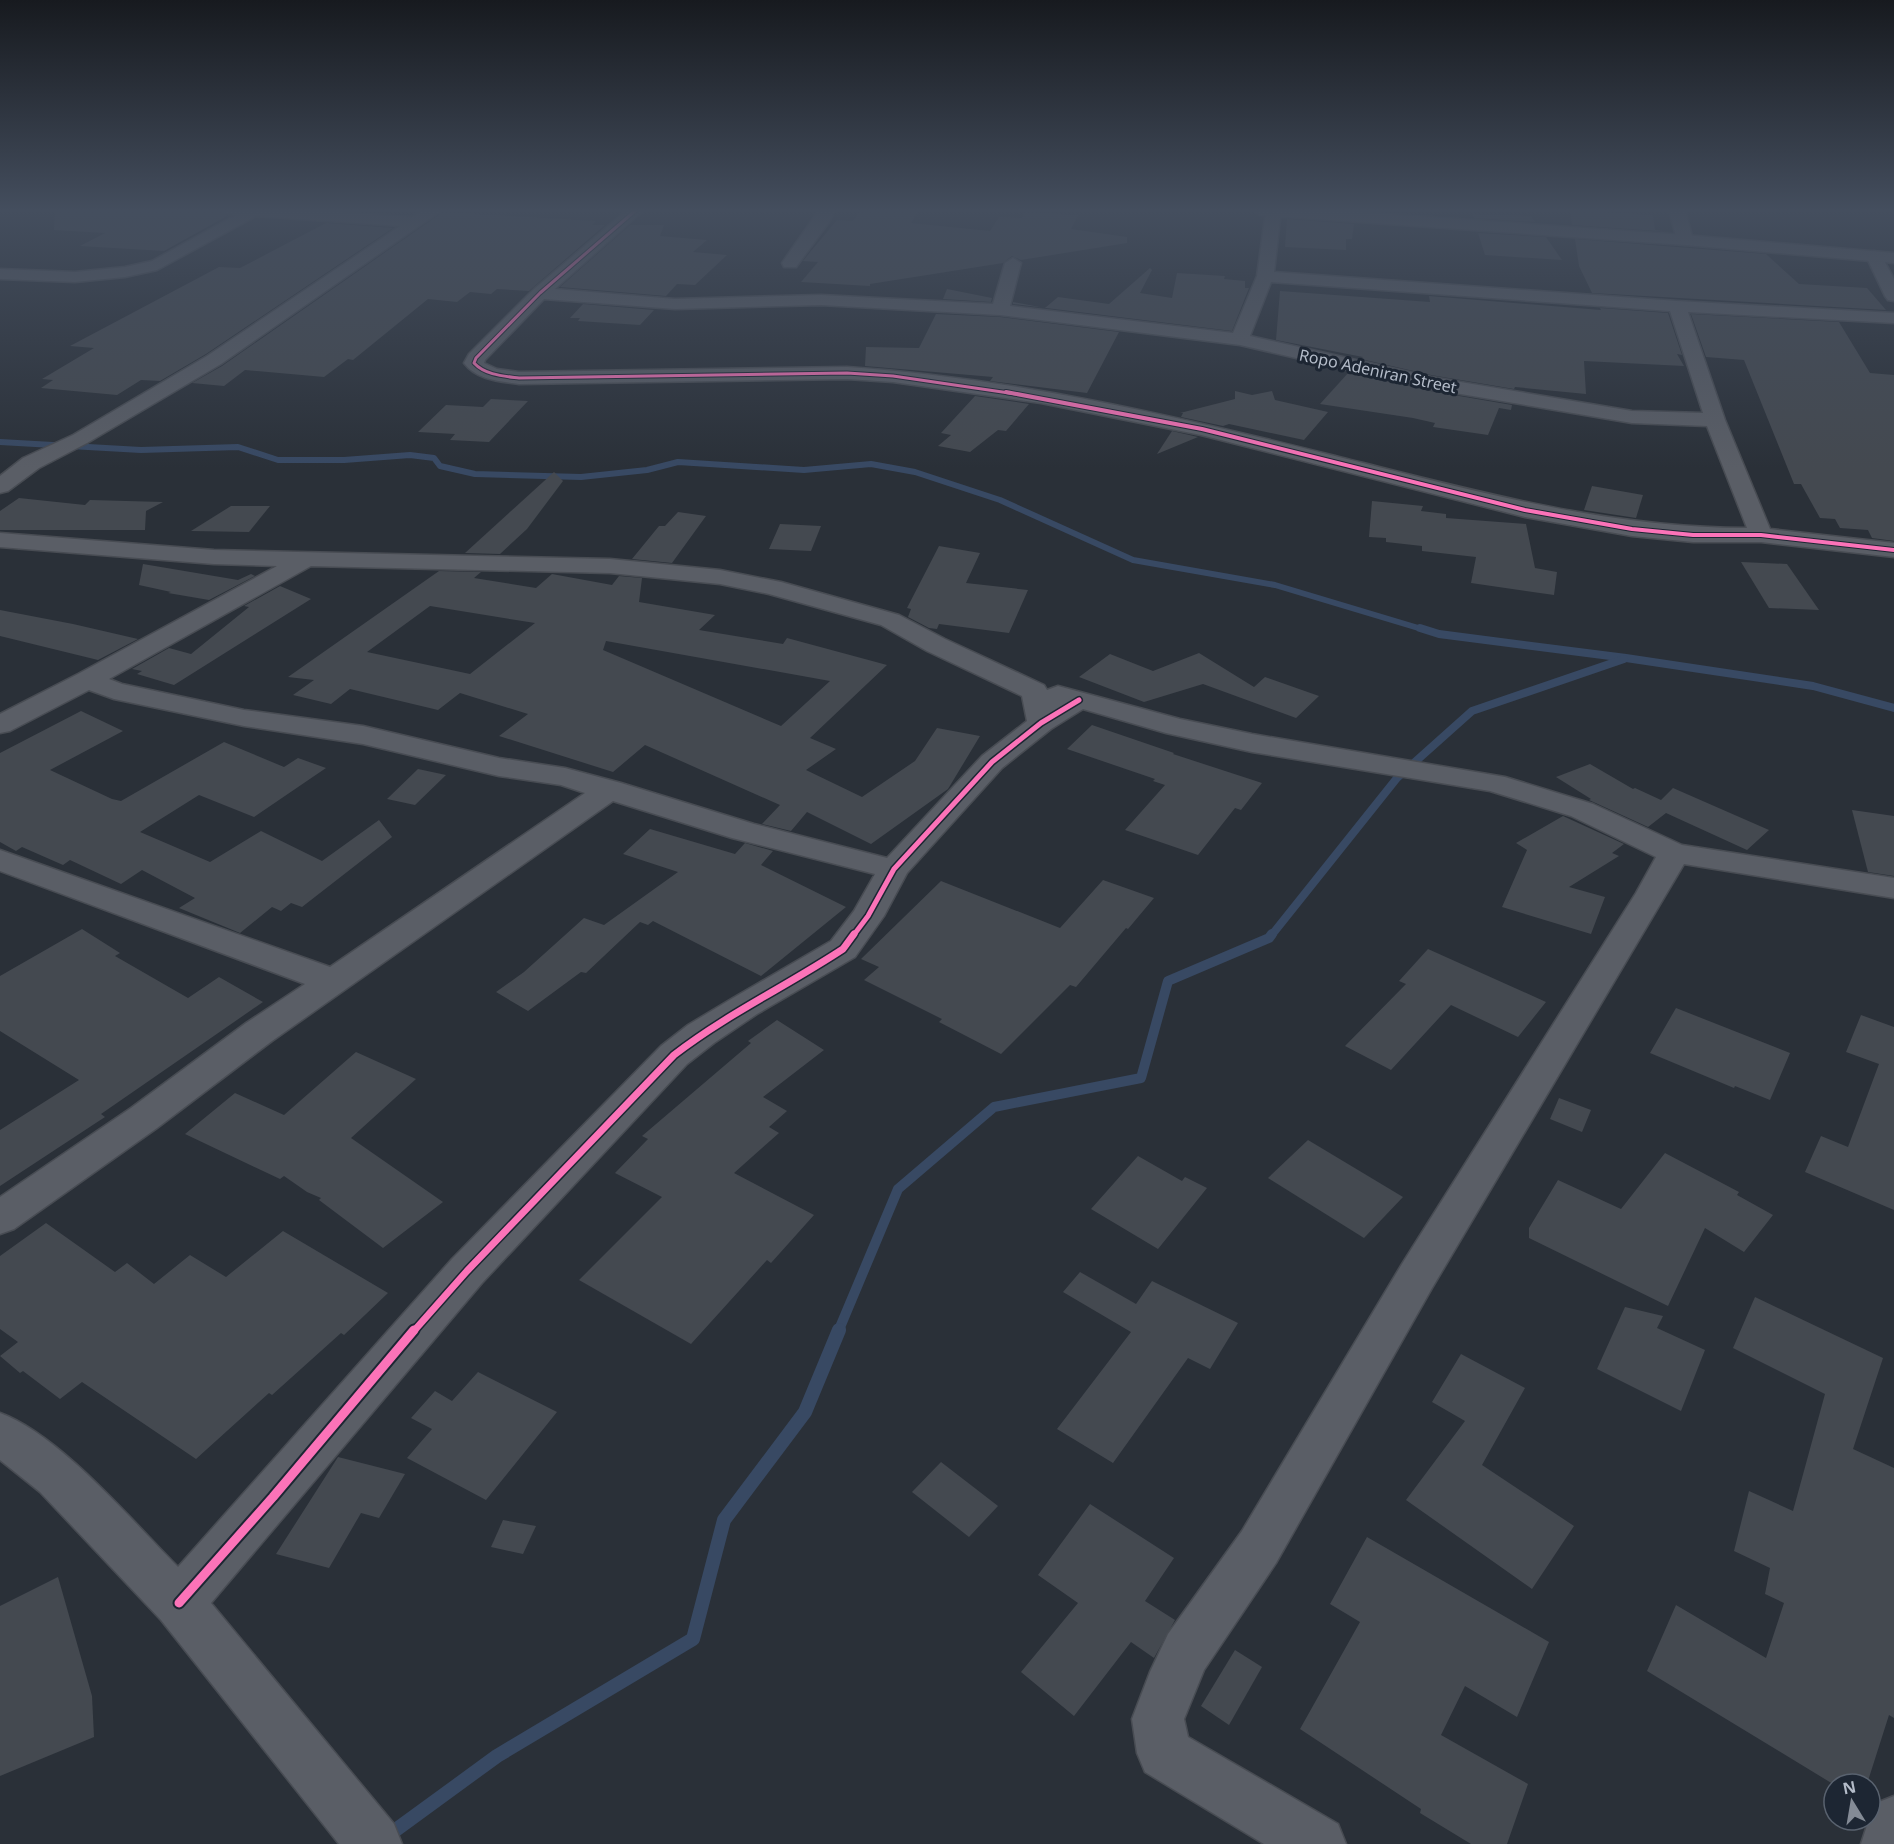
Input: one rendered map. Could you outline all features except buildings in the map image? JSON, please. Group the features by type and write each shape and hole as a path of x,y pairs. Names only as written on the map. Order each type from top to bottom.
{"street":[{"path":"0,486 31,463 84,437 214,360 306,296"},
{"path":"537,296 476,358 474,363 476,367 519,378 847,373 942,382 1041,397 1202,429 1525,510 1632,529 1693,535 1761,535 1894,550"},
{"name":"Ropo Adeniran Street","path":"577,296 675,304 821,300 1000,310 1240,339 1291,353 1467,389 1632,417 1715,420"},
{"path":"1000,310 1004,296"},
{"path":"1240,339 1257,296"},
{"path":"1540,296 1894,318"},
{"path":"1677,306 1715,420 1761,535"},
{"path":"0,540 214,557 610,566 720,577 772,587 890,620 936,645 1034,691 1041,723"},
{"path":"0,725 88,680 308,559"},
{"path":"88,680 114,691 222,713 363,735 499,767 565,777 743,831 894,869"},
{"path":"1016,681 1176,727 1362,763 1496,783 1582,810 1674,853 1894,888"},
{"path":"179,1603 459,1280 674,1055 701,1034 843,949 868,916 894,869 992,762 1041,723 1079,700"},
{"path":"0,1218 144,1118 333,981 521,853 604,787"},
{"path":"1318,1844 1164,1753 1158,1719 1168,1690 1186,1653 1259,1547 1418,1276 1581,1005 1652,893 1674,853"},
{"path":"0,860 333,981"},
{"path":"5,1442 57,1477 179,1603 374,1844"},
{"path":"1889,1844 1894,1824"}],"waterway":[{"path":"0,442 141,450 238,447 278,460 344,460 410,455 434,458 440,466 475,474 581,477 647,470 678,462 804,470 871,464 915,472 1000,500 1133,560 1275,585 1425,630"},
{"path":"1420,628 1439,634 1626,658 1813,686 1894,708"},
{"path":"1271,936 1397,778 1472,711 1624,659"},
{"path":"838,1332 898,1189 994,1107 1141,1078 1168,981 1269,938 1272,934"},
{"path":"371,1844 386,1837 497,1756 693,1639 724,1520 805,1412 839,1330"}],"cycle path":[{"path":"537,296 476,358 474,363 478,367 494,374 519,378 847,373 893,376 1041,397 1202,429 1525,510 1632,529 1693,535 1761,535 1894,550"},
{"path":"179,1603 467,1271 674,1055 701,1034 745,1006 843,949 868,916 894,869 992,762 1041,723 1079,700"}]}
